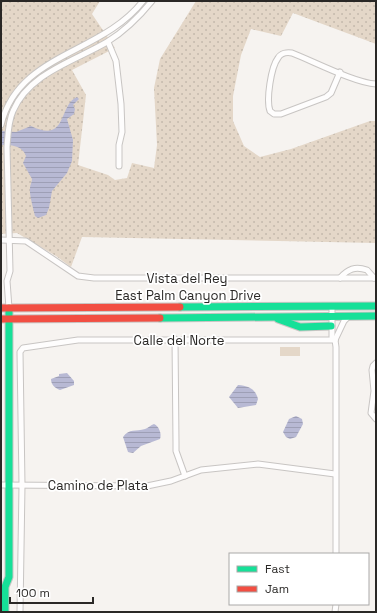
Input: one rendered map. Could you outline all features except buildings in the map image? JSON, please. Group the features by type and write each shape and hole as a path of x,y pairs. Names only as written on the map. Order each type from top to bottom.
{"main road":[{"name":"East Palm Canyon Drive","path":"1,308 376,306"},
{"path":"3,587 9,577 5,485 9,308"},
{"name":"East Palm Canyon Drive","path":"1,318 376,316"},
{"path":"269,317 300,327 331,326"},
{"path":"1,580 5,612"}],"street":[{"path":"1,125 7,104 25,80 115,28 143,1"},
{"path":"9,308 8,281 10,271 7,147 9,127 16,105 23,94 52,71 108,42 131,25 152,1"},
{"path":"108,42 116,61 121,104 122,132 119,145 119,166"},
{"path":"340,72 331,93 326,98 281,114 274,114 270,111 268,101 273,72 278,57 284,53 292,53 340,72 356,79 376,84"},
{"name":"Vista del Rey","path":"1,240 26,242 78,276 94,278 375,278"},
{"path":"340,278 346,272 354,268 367,270 375,278"},
{"path":"332,306 331,326 332,337 335,340"},
{"path":"336,553 335,340 344,321 349,316"},
{"path":"175,339 176,451 185,476"},
{"name":"Calle del Norte","path":"22,485 20,352 23,348 78,340 335,340"},
{"path":"376,362 372,370 374,391 371,413 376,419"},
{"name":"Camino de Plata","path":"5,485 147,486 171,481 201,470 258,464 335,474"},
{"path":"20,612 22,485"}],"shaded area":[{"path":"1,1 100,1 92,14 115,48 72,70 86,95 78,165 108,175 115,180 127,178 132,163 154,168 157,145 154,88 160,59 196,1 376,1 376,44 293,13 281,36 251,29 241,55 233,96 233,121 244,146 260,157 291,149 370,121 376,121 376,243 82,237 71,267 56,256 17,233 1,234"},
{"path":"280,347 300,347 300,356 280,356"}],"water":[{"path":"77,97 79,99 73,105 75,109 74,114 67,119 73,140 72,161 67,173 52,191 49,208 46,215 38,218 35,216 30,194 32,179 23,163 26,156 19,148 1,145 1,131 16,132 31,126 43,130 51,130 57,127 71,101"},
{"path":"67,373 74,381 74,385 60,390 56,388 51,379 59,376 59,374"},
{"path":"238,385 248,387 255,392 258,399 256,405 238,408 229,397"},
{"path":"296,416 302,419 303,424 296,437 290,439 286,437 283,432 289,419"},
{"path":"154,424 160,430 160,439 141,446 133,453 128,452 123,437 125,434 130,431 145,429"}],"traffic: fast":[{"path":"180,307 376,306"},
{"path":"5,612 5,587 9,577 9,308"},
{"path":"160,318 376,316"},
{"path":"278,319 300,327 331,326"}],"traffic: jam":[{"path":"1,308 180,307"},
{"path":"1,319 160,318"}]}
